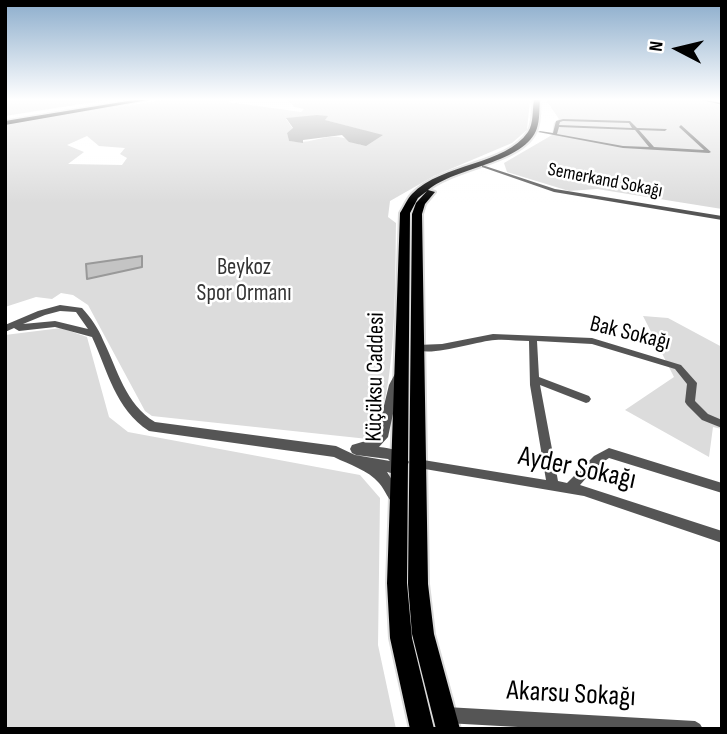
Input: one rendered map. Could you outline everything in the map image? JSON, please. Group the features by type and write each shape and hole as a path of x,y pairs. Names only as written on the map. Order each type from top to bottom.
{"main road":[{"name":"Küçüksu Caddesi","path":"446,722 423,635 403,369 417,214 429,194 448,178 522,148 534,134"},
{"name":"Küçüksu Caddesi","path":"410,311 417,348 409,463 399,504 397,583 401,638 422,729"}],"street":[{"path":"550,134 602,144 709,152 690,134"},
{"path":"596,134 602,144"},
{"path":"640,134 653,149"},
{"name":"Semerkand Sokağı","path":"481,165 554,190 722,218"},
{"path":"69,308 50,317 50,321 94,334"},
{"path":"5,330 50,310 69,308 87,318 133,415 142,423 153,427 355,455 391,467 409,463"},
{"path":"5,330 55,324"},
{"path":"417,348 442,347 493,337 533,338 543,443 553,486"},
{"name":"Bak Sokağı","path":"533,338 592,341 678,366 692,383 690,402 697,411 722,424"},
{"path":"355,455 382,437 394,386 403,369"},
{"path":"535,379 586,399"},
{"path":"569,489 583,478 601,455 609,453 722,488"},
{"path":"355,455 376,471 393,490 399,504"},
{"name":"Ayder Sokağı","path":"409,463 569,489 641,509 722,537"},
{"name":"Akarsu Sokağı","path":"446,722 695,729"}],"green space":[{"name":"Beykoz Spor Ormanı","path":"5,134 287,134 289,141 340,137 361,145 362,134 522,134 512,143 434,176 390,201 388,217 396,223 395,303 390,371 378,424 368,439 152,416 145,411 88,305 73,295 61,293 52,299 36,297 5,307","holes":["87,136 99,146 125,148 120,154 127,158 122,165 68,164 84,152 67,145"]},
{"path":"722,134 722,209 597,189 569,191 507,172 504,163 552,135"},
{"path":"643,316 668,318 722,347 722,429 713,427 709,457 625,410 674,377"},
{"path":"61,328 87,337 109,417 128,432 360,475 380,498 378,645 396,729 5,729 5,335"}],"shaded area":[{"path":"287,134 383,135 366,146 349,142 342,135 303,140 303,143 289,141"}],"building":[{"path":"142,256 142,267 87,279 86,264"}]}
